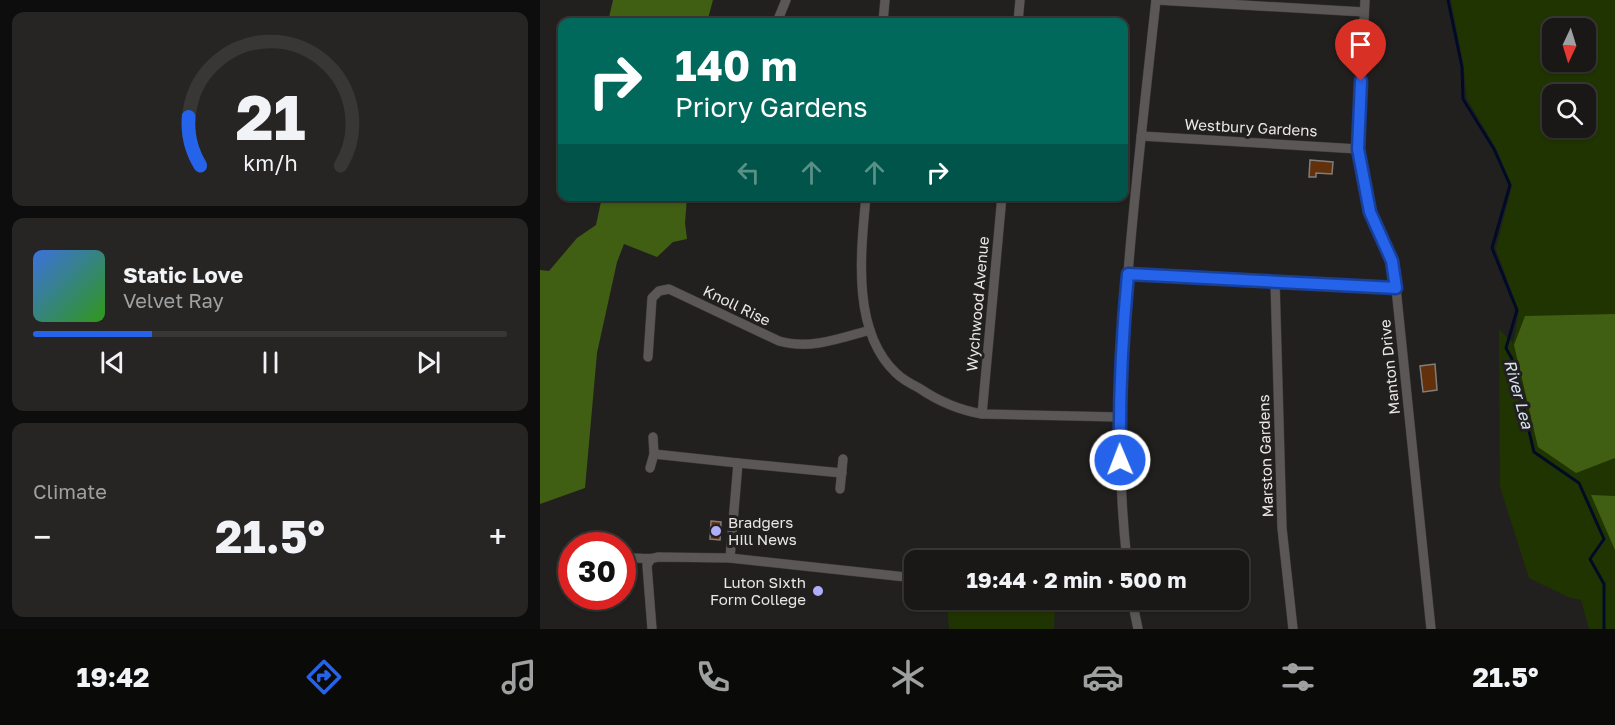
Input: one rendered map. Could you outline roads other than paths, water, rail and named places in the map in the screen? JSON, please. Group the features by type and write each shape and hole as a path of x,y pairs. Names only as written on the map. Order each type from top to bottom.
{"street":[{"path":"779,18 786,0"},
{"path":"883,18 885,0"},
{"path":"1018,18 1020,0"},
{"path":"1126,550 1119,417 1122,342 1156,0 1364,12"},
{"name":"Manton Drive","path":"1365,0 1358,149 1370,212 1392,261 1431,629"},
{"name":"Westbury Gardens","path":"1141,136 1358,149"},
{"path":"866,201 861,253 862,289 870,330 881,354 896,372 934,399 969,412 1119,417"},
{"name":"Wychwood Avenue","path":"982,414 1002,201"},
{"path":"1128,274 1396,288"},
{"name":"Marston Gardens","path":"1275,281 1282,528 1293,629"},
{"name":"Knoll Rise","path":"648,357 652,298 659,291 669,289 794,346 825,342 870,330"},
{"path":"650,468 654,454 653,437"},
{"path":"654,454 842,473"},
{"path":"840,489 843,459"},
{"path":"730,558 738,463"},
{"path":"636,556 651,559 694,556 730,558 904,577"},
{"path":"651,559 647,565 652,629"},
{"path":"1133,610 1138,629"}],"waterway":[{"name":"River Lea","path":"1448,0 1462,67 1463,99 1494,149 1510,185 1492,248 1517,310 1506,348 1512,359 1534,452 1579,483 1604,539 1590,559 1604,584 1604,629"}],"place":[{"name":"Bradgers Hill News","path":"716,531"},
{"name":"Luton Sixth Form College","path":"818,591"}]}
